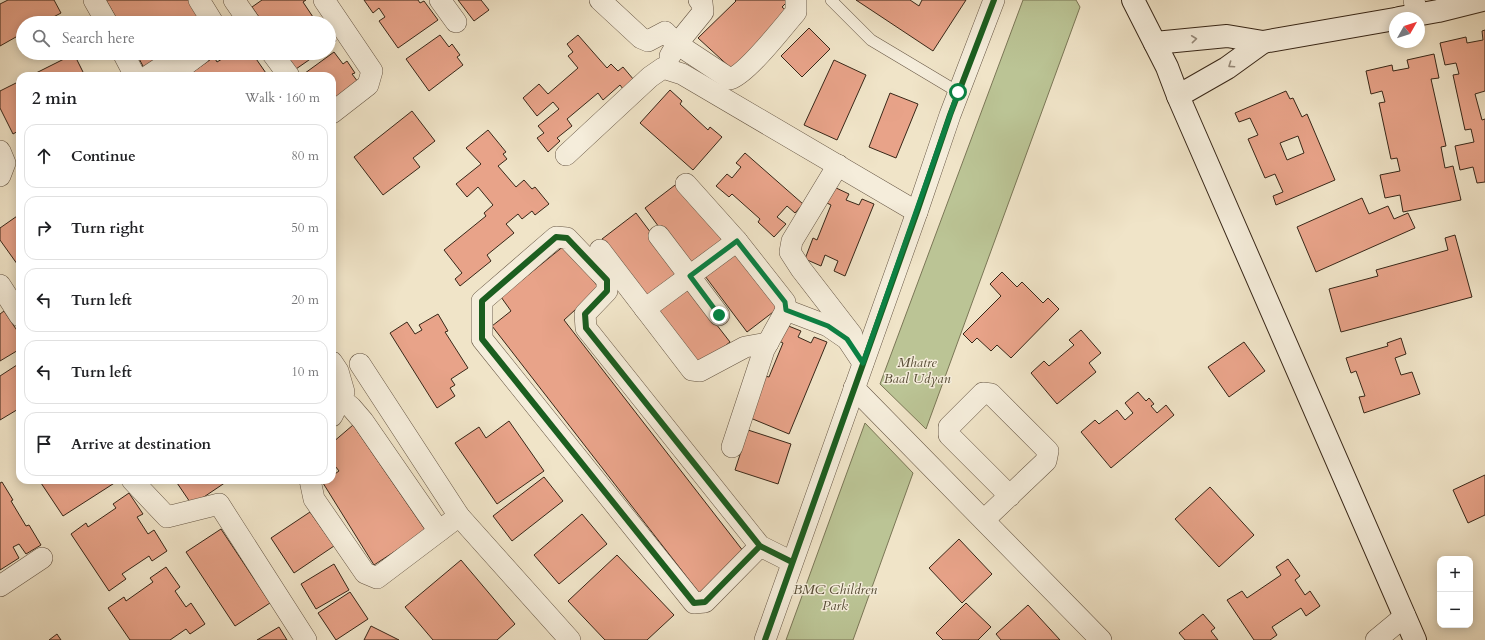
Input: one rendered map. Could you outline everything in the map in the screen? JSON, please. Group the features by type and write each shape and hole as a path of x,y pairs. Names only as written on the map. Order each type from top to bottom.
{"main road":[{"path":"1133,0 1167,67 1178,96 1415,640"},
{"path":"1410,11 1438,11 1482,0"},
{"path":"1155,43 1227,36 1263,42 1389,20"},
{"path":"1178,96 1228,68 1263,42"}],"street":[{"path":"94,0 103,16"},
{"path":"199,0 209,16"},
{"path":"234,0 243,16"},
{"path":"324,0 335,16"},
{"path":"440,0 456,22"},
{"path":"600,0 641,38 648,41 664,32 677,44 730,79 736,77 758,55 796,12 796,0"},
{"path":"566,155 650,77 663,68 677,44 703,12 702,3 699,0"},
{"path":"765,640 958,92 994,0"},
{"path":"336,18 372,71 368,85 336,110"},
{"path":"127,60 133,72"},
{"path":"154,72 172,60"},
{"path":"181,72 181,68 192,60"},
{"path":"277,60 286,72"},
{"path":"663,68 682,74 917,212"},
{"path":"0,151 5,163 0,176"},
{"path":"838,165 792,242 790,252 800,269 865,358"},
{"path":"686,184 737,241 785,302 786,310 764,350 732,447"},
{"path":"659,236 719,315"},
{"path":"760,546 705,602 694,603 482,339 482,301 556,237 568,238 607,280 607,291 585,314 586,328 760,546 792,562"},
{"path":"645,309 737,241"},
{"path":"600,250 692,370 700,371 745,347 768,343"},
{"path":"0,285 16,310"},
{"path":"786,310 828,326 847,339 865,358"},
{"path":"360,364 459,516 570,640"},
{"path":"336,374 344,392 336,408"},
{"path":"854,388 1101,640"},
{"path":"984,520 1010,496 1046,461 1048,451 991,394 983,393 949,427 949,435 1010,496"},
{"path":"336,408 351,406 363,420 439,531"},
{"path":"136,484 167,517 219,504 306,640"},
{"path":"311,484 314,499 365,573 377,578 459,516"},
{"path":"0,586 42,558"},
{"path":"1376,640 1405,616"}],"lane":[{"path":"831,0 871,40 958,92"}],"green space":[{"name":"Mhatre Baal Udyan","path":"1023,0 1076,0 1080,7 926,429 880,384"},
{"name":"BMC Children Park","path":"865,423 913,473 853,640 786,640"}],"building":[{"path":"8,0 54,0 61,13 55,16 16,16 16,37 0,46 0,4"},
{"path":"106,0 190,0 199,16 115,16"},
{"path":"262,0 306,0 303,2 312,16 258,16 252,7"},
{"path":"364,0 418,0 420,3 424,1 438,20 398,48 379,21 385,17 379,8 373,13"},
{"path":"458,0 481,0 489,10 474,21"},
{"path":"735,0 789,0 782,7 790,14 734,71 698,38 736,1"},
{"path":"856,0 910,0 919,6 922,0 966,0 933,51"},
{"path":"809,28 830,49 802,77 781,56"},
{"path":"1485,30 1485,91 1475,94 1482,120 1485,119 1485,182 1477,183 1473,167 1460,170 1455,146 1474,142 1471,129 1465,130 1453,75 1459,74 1456,63 1445,65 1440,43 1466,37 1467,43 1483,40 1482,31"},
{"path":"440,35 449,47 452,44 460,55 457,57 463,65 429,91 406,59"},
{"path":"578,35 607,68 611,64 618,71 623,67 634,80 623,89 620,85 603,100 598,93 567,119 572,126 557,138 560,141 548,152 537,138 544,133 538,126 559,109 553,102 537,116 523,98 539,84 548,94 578,68 568,56 573,52 567,44"},
{"path":"1434,54 1439,78 1431,79 1446,146 1441,147 1445,168 1453,166 1461,200 1403,212 1400,195 1385,198 1380,175 1400,171 1397,158 1391,159 1379,103 1385,102 1382,91 1371,94 1366,71 1392,65 1393,71 1409,68 1407,60"},
{"path":"336,55 343,64 347,61 355,73 352,74 358,82 336,98 336,72 306,72 323,60 336,60"},
{"path":"62,60 77,60 83,72 38,72"},
{"path":"140,60 158,60 144,68"},
{"path":"210,60 216,60 217,62 220,60 257,60 265,72 193,72"},
{"path":"290,60 309,60 296,69"},
{"path":"834,60 866,75 837,140 804,125"},
{"path":"16,83 16,132 13,134 0,108 0,91"},
{"path":"670,90 682,101 680,104 708,130 710,127 722,137 693,170 640,123"},
{"path":"1286,91 1290,99 1293,98 1302,117 1307,114 1335,180 1276,205 1273,196 1283,192 1275,174 1265,178 1248,139 1258,135 1250,118 1239,122 1235,113","holes":["1298,136 1304,153 1287,160 1280,143"]},
{"path":"890,93 918,104 896,158 869,147"},
{"path":"412,111 435,141 413,158 420,167 383,195 354,157"},
{"path":"488,130 506,152 503,154 507,159 498,166 516,187 524,180 532,189 535,187 549,204 535,215 532,211 522,219 518,214 506,224 514,233 487,255 491,261 460,286 455,279 462,273 444,250 486,216 484,213 493,205 478,187 467,197 456,184 481,164 466,148"},
{"path":"745,153 803,204 795,213 787,206 777,217 786,224 774,237 758,222 760,219 732,194 729,197 716,186 727,174 732,178 741,167 736,163"},
{"path":"679,182 724,242 689,268 645,208"},
{"path":"834,187 849,194 846,200 859,205 862,199 874,204 845,276 834,271 838,261 825,255 821,266 805,259 813,238 817,240 831,205 827,203"},
{"path":"1362,198 1369,214 1388,206 1394,219 1408,213 1415,228 1316,272 1297,227"},
{"path":"636,213 681,273 647,299 602,239"},
{"path":"16,217 16,262 0,240 0,228"},
{"path":"1455,235 1472,297 1341,332 1329,289 1378,276 1376,270 1448,250 1445,238"},
{"path":"565,245 599,288 564,320 747,556 700,594 492,326 511,311 501,297"},
{"path":"737,246 781,306 747,332 702,272"},
{"path":"1002,272 1017,287 1022,282 1043,303 1048,298 1059,309 1011,358 997,345 991,351 977,338 972,343 963,334 1001,296 990,284"},
{"path":"688,288 730,342 697,368 653,314"},
{"path":"4,311 16,329 16,351 0,361 0,314"},
{"path":"438,314 448,331 445,332 468,368 451,379 455,385 450,388 455,396 437,408 390,333 407,322 415,334 422,330 419,325"},
{"path":"786,325 801,331 798,337 811,343 814,337 827,342 789,434 748,417 765,376 769,377 783,343 779,341"},
{"path":"1081,330 1101,353 1089,363 1096,372 1057,404 1031,373 1044,361 1049,366 1074,345 1069,340"},
{"path":"1401,338 1406,354 1395,358 1401,375 1412,372 1420,394 1364,413 1359,397 1365,396 1356,371 1351,373 1346,358 1388,346 1387,343"},
{"path":"1244,342 1265,371 1229,397 1208,367"},
{"path":"16,366 16,410 0,420 0,376"},
{"path":"1138,392 1146,401 1149,398 1154,404 1151,406 1157,413 1166,405 1174,415 1111,468 1081,432 1095,420 1099,424 1117,410 1125,420 1133,413 1125,403"},
{"path":"509,421 544,471 497,504 455,443 479,427 486,438"},
{"path":"353,425 426,531 374,565 324,484 336,484 336,473 339,471 336,467 336,440"},
{"path":"748,430 791,444 778,484 735,470"},
{"path":"1485,475 1485,515 1468,523 1453,490"},
{"path":"544,477 563,501 512,541 493,516"},
{"path":"2,482 26,526 29,525 41,545 26,554 19,544 13,547 19,558 0,570 0,483"},
{"path":"42,484 113,484 63,516"},
{"path":"178,484 223,484 192,505"},
{"path":"1210,487 1254,535 1219,567 1175,519"},
{"path":"129,493 143,514 137,517 148,534 154,530 167,551 152,561 149,556 122,574 126,579 109,591 71,534 86,523 88,527 116,508 113,504"},
{"path":"310,512 334,546 294,573 271,538"},
{"path":"582,514 607,544 559,584 534,555"},
{"path":"221,529 270,603 235,626 186,552"},
{"path":"959,539 992,574 962,603 929,568"},
{"path":"617,555 674,615 647,640 605,640 568,601"},
{"path":"1288,559 1300,576 1295,580 1305,595 1310,591 1320,606 1306,616 1301,608 1272,627 1277,635 1270,640 1254,640 1227,600 1242,591 1247,598 1281,575 1276,567"},
{"path":"461,560 515,624 497,640 433,640 405,607"},
{"path":"334,564 349,590 316,609 301,584"},
{"path":"166,567 180,587 175,591 186,607 191,603 205,624 190,634 186,629 170,640 130,640 108,608 124,597 126,601 153,582 150,578"},
{"path":"350,592 368,619 336,640 318,613"},
{"path":"966,603 991,627 978,640 943,640 936,633"},
{"path":"1028,605 1060,640 1001,640 996,634"},
{"path":"1203,614 1215,628 1211,631 1218,640 1185,640 1179,633"},
{"path":"371,626 399,640 364,640"},
{"path":"279,627 287,640 257,640"},
{"path":"57,634 61,640 49,640"}],"cycle path":[{"path":"765,640 950,115 994,0"},
{"path":"760,546 705,602 694,603 482,339 482,301 556,237 567,238 607,280 607,291 585,314 586,328 760,546 792,562"}],"route":[{"path":"719,315 690,276 737,241 785,302 786,310 828,326 847,339 863,363 958,92"}]}
